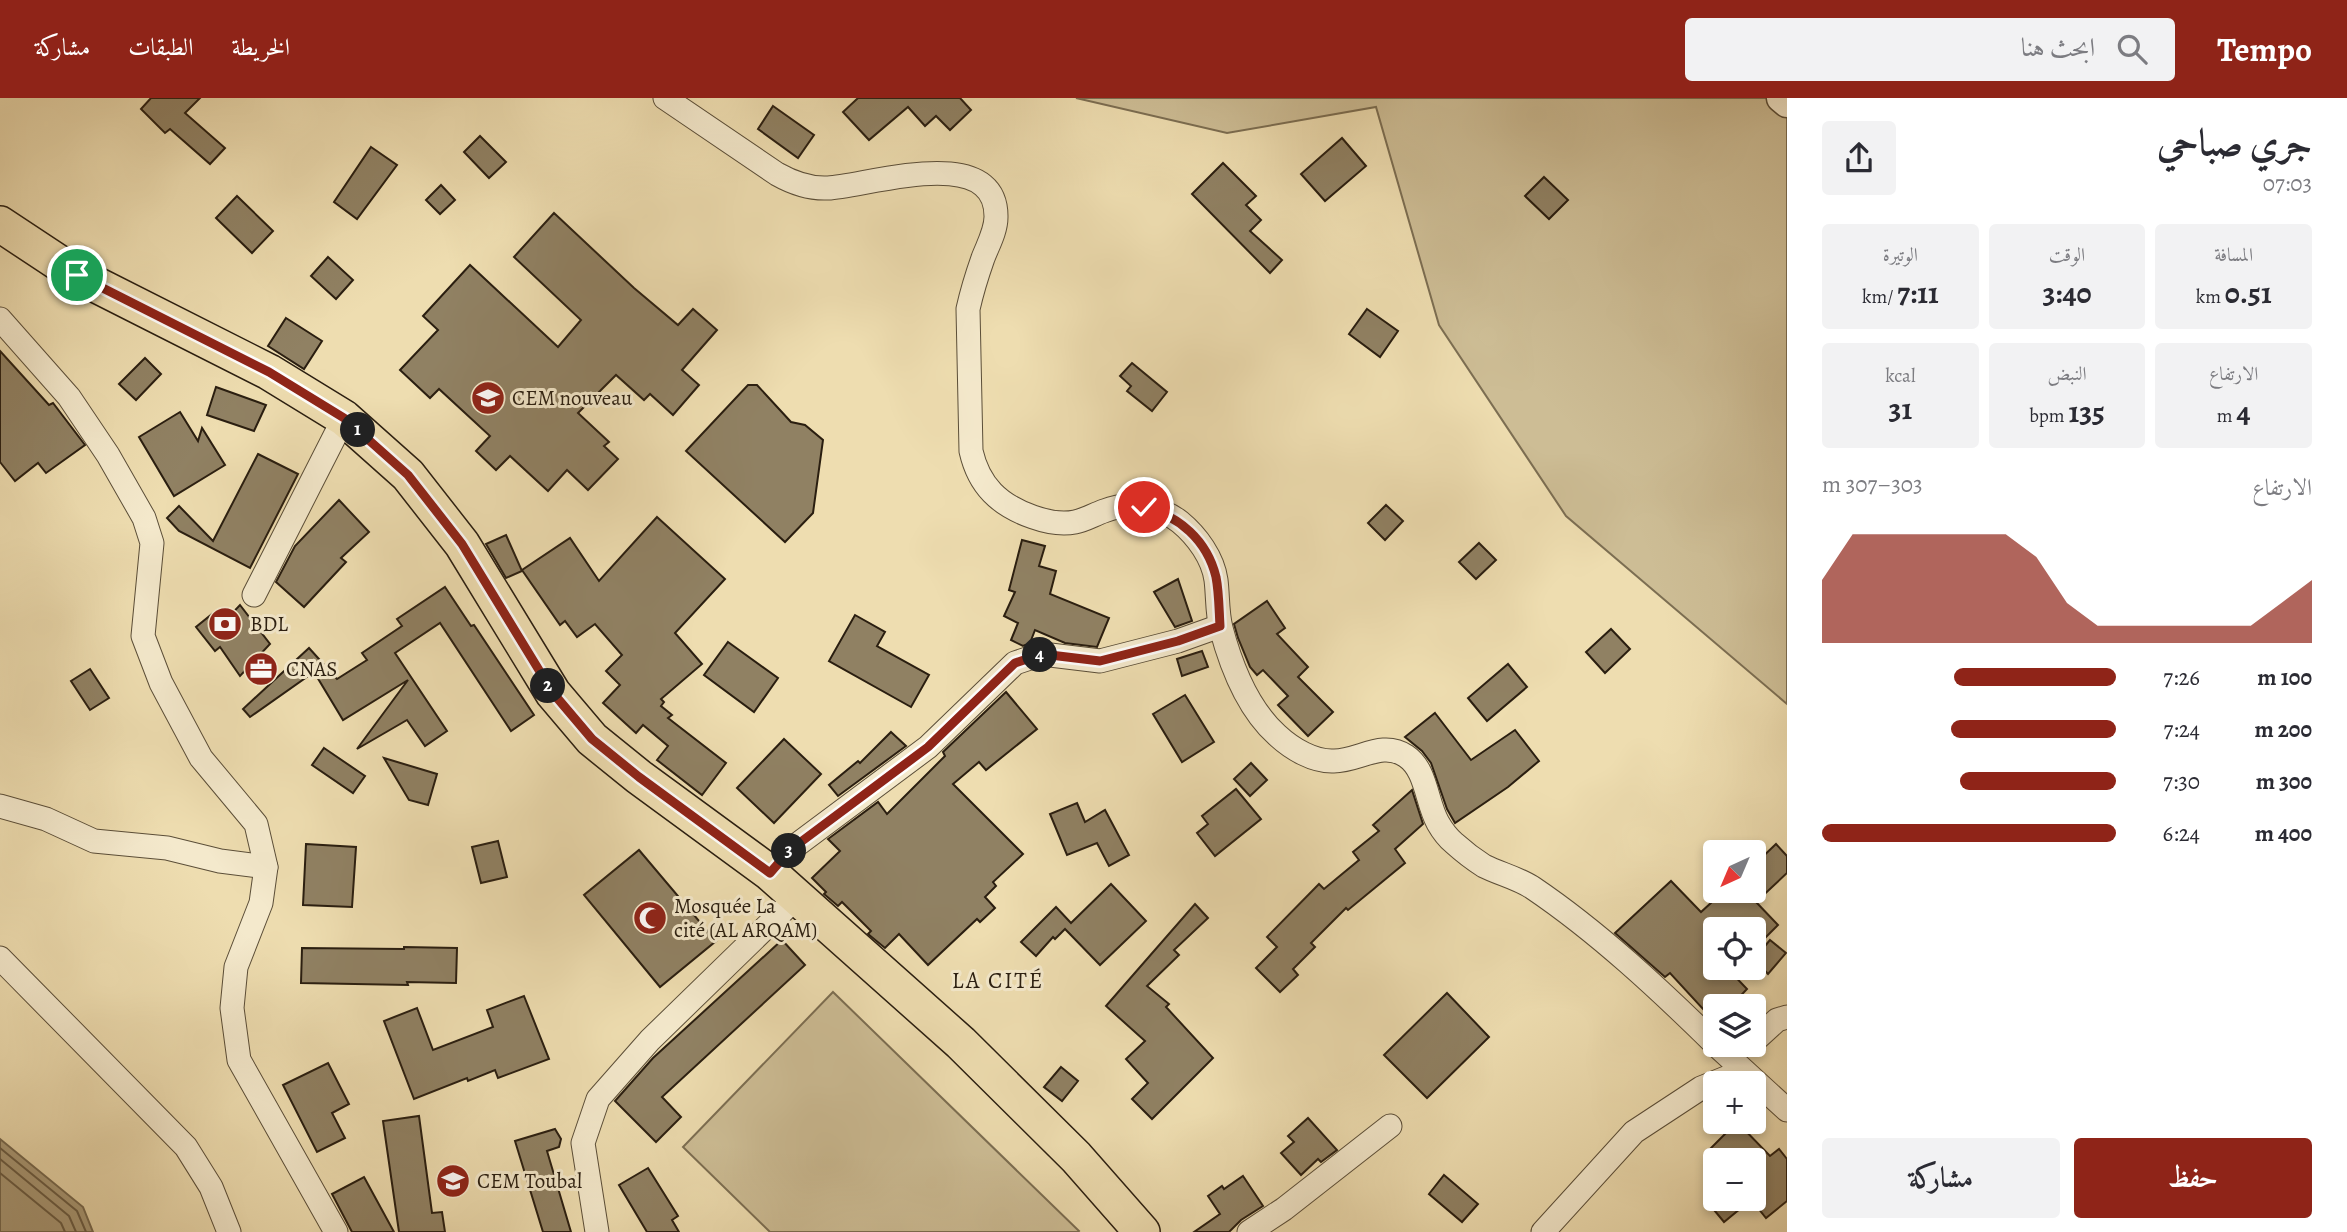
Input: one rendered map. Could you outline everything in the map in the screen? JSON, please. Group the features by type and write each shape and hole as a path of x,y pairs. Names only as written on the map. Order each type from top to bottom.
{"main road":[{"path":"0,224 77,275 269,372 344,418 408,475 462,544 553,693 592,739 770,873 961,1043 1076,1157 1142,1232"}],"street":[{"path":"665,98 777,174 802,185 828,188 917,173 962,175 981,184 993,200 996,214 995,228 972,290 968,309 971,451 981,480 1003,503 1047,522 1076,522 1125,506 1153,509 1179,521 1208,555 1216,576 1220,626 1240,684 1256,712 1278,736 1304,754 1322,760 1347,759 1377,750 1404,754 1417,767 1437,823 1467,855 1530,886 1569,915 1672,1002 1703,1032"},
{"path":"1781,98 1787,103"},
{"path":"0,319 69,397 108,455 144,518 152,543 143,636 161,683 201,758 256,824 266,867 261,903 236,967 232,1008 239,1060 336,1232"},
{"path":"254,595 344,418"},
{"path":"770,873 790,850 928,747 1015,663 1042,654 1100,661 1178,641 1220,626"},
{"path":"0,806 47,819 94,841 167,848 220,861 266,867"},
{"path":"597,1232 583,1143 598,1099 650,1040 796,898"},
{"path":"0,958 186,1147 211,1187 229,1232"},
{"path":"1766,1030 1777,1020 1787,1017"},
{"path":"1543,1232 1634,1132 1701,1088 1724,1057"},
{"path":"1728,1057 1787,1110"},
{"path":"1249,1232 1390,1126"}],"shaded area":[{"path":"1076,98 1787,98 1787,704 1566,516 1439,325 1376,107 1227,133"},
{"path":"833,992 1079,1231 770,1232 683,1147"}],"water":[{"path":"0,1139 83,1207 93,1232 0,1232"}],"building":[{"path":"151,98 200,98 185,113 225,148 210,164 170,129 165,133 141,109"},
{"path":"858,98 960,98 971,110 950,130 936,116 925,126 908,107 869,140 843,112"},
{"path":"773,106 814,135 798,158 758,129"},
{"path":"480,136 506,162 489,178 464,152"},
{"path":"1342,138 1366,166 1325,201 1301,174"},
{"path":"371,147 397,165 357,219 334,202"},
{"path":"1223,163 1256,196 1246,205 1261,220 1250,231 1282,260 1270,273 1192,194"},
{"path":"1544,177 1568,200 1549,219 1525,196"},
{"path":"441,185 455,200 440,214 426,200"},
{"path":"237,196 273,231 252,253 216,218"},
{"path":"554,213 678,325 693,309 717,330 682,370 699,385 673,415 650,394 644,400 616,375 578,413 609,442 604,446 618,459 588,490 567,470 548,491 510,456 496,470 476,451 490,436 439,389 430,398 400,370 438,330 423,316 470,265 558,347 581,320 514,257"},
{"path":"328,257 353,280 336,299 311,276"},
{"path":"1367,309 1398,331 1380,357 1349,334"},
{"path":"286,318 322,341 304,369 268,346"},
{"path":"0,351 49,405 53,403 85,445 46,473 38,463 15,481 0,462"},
{"path":"145,358 161,374 136,400 119,384"},
{"path":"1132,363 1167,392 1152,411 1127,391 1131,386 1120,376"},
{"path":"748,385 757,385 791,422 805,425 823,440 813,513 785,542 686,451"},
{"path":"216,387 266,405 254,431 207,415"},
{"path":"180,412 198,441 202,428 225,465 174,496 139,437"},
{"path":"258,454 298,474 250,568 179,531 167,518 179,506 213,541"},
{"path":"339,500 369,532 341,558 346,562 304,607 276,582 295,546"},
{"path":"1386,505 1403,521 1385,540 1368,523"},
{"path":"657,517 725,579 675,633 702,664 661,699 664,702 661,706 672,715 668,718 726,763 702,795 657,760 668,746 643,725 636,733 603,703 620,685 606,671 622,655 595,624 577,637 565,621 560,625 522,570 570,538 599,581"},
{"path":"506,535 522,571 506,578 486,544"},
{"path":"1022,540 1045,546 1039,566 1056,571 1050,594 1109,618 1097,647 1065,643 1035,630 1030,643 1023,646 1011,640 1018,623 1004,616 1015,592 1009,590"},
{"path":"1479,543 1496,560 1476,579 1459,562"},
{"path":"1178,579 1192,621 1175,627 1154,592"},
{"path":"445,587 471,626 474,625 534,715 511,731 440,623 395,653 447,731 425,746 407,720 357,749 408,680 343,720 314,672 250,717 243,709 309,648 337,679 367,660 362,653 402,626 397,619"},
{"path":"1267,601 1285,628 1277,634 1308,667 1298,677 1333,712 1308,736 1278,705 1288,696 1263,670 1257,675 1250,667 1238,638 1234,624"},
{"path":"240,605 270,644 240,676 220,647 215,651 196,627 212,614 224,622"},
{"path":"855,615 885,632 877,646 929,675 911,707 829,661"},
{"path":"1611,629 1630,649 1605,673 1586,652"},
{"path":"728,642 778,678 754,712 704,675"},
{"path":"1202,651 1208,667 1182,676 1177,659"},
{"path":"1508,664 1527,687 1487,721 1468,698"},
{"path":"90,669 109,698 90,710 71,681"},
{"path":"1006,692 1037,729 986,770 979,762 953,784 1023,854 993,882 996,886 985,897 995,908 980,922 977,919 928,965 899,934 885,948 868,934 871,931 842,902 838,906 812,878 840,851 828,839 878,802 887,814 945,756 943,752"},
{"path":"1185,695 1214,742 1182,762 1153,714"},
{"path":"1435,713 1471,760 1515,730 1539,761 1508,787 1455,823 1447,809 1431,763 1422,751 1405,737"},
{"path":"891,732 906,746 838,796 829,785 858,761 860,763"},
{"path":"784,739 821,774 774,823 737,788"},
{"path":"324,748 365,776 353,793 312,765"},
{"path":"384,758 437,774 428,805 409,800"},
{"path":"1251,763 1267,780 1250,796 1234,779"},
{"path":"1236,789 1261,819 1215,856 1197,833 1208,824 1202,816"},
{"path":"1412,790 1423,824 1395,849 1405,863 1348,910 1346,908 1311,943 1315,947 1293,969 1298,975 1280,992 1256,968 1277,947 1267,937 1319,884 1324,889 1359,860 1353,852 1379,831 1373,825"},
{"path":"1077,803 1085,822 1105,810 1129,855 1109,866 1097,843 1067,855 1050,814"},
{"path":"498,841 507,877 481,883 472,847"},
{"path":"306,844 356,847 352,907 303,905"},
{"path":"1776,844 1787,856 1787,873 1766,893 1766,854"},
{"name":"Mosquée La cité (AL ARQAM)","path":"639,850 716,941 660,987 584,895"},
{"path":"1671,881 1701,912 1711,903 1757,903 1778,925 1766,937 1766,917 1703,917 1703,980 1738,980 1747,989 1742,994 1703,994 1703,1009 1670,973 1665,977 1615,933"},
{"path":"1111,884 1146,921 1100,965 1065,929 1055,939 1053,937 1036,956 1021,942 1056,907 1071,923"},
{"path":"1195,904 1208,918 1174,950 1179,955 1147,986 1169,1004 1166,1007 1213,1058 1152,1119 1132,1099 1148,1083 1126,1059 1145,1041 1106,1006"},
{"path":"782,940 805,965 662,1097 681,1117 656,1142 615,1101 653,1058"},
{"path":"1770,940 1786,953 1768,974 1766,972 1766,945"},
{"path":"302,948 457,948 456,983 301,983"},
{"path":"1447,993 1489,1037 1427,1098 1384,1055"},
{"path":"524,996 549,1059 498,1078 495,1070 468,1081 467,1078 414,1099 384,1021 417,1008 433,1050 493,1027 487,1010"},
{"path":"328,1063 349,1104 332,1113 345,1138 317,1152 283,1085"},
{"path":"1061,1067 1078,1081 1062,1101 1044,1087"},
{"path":"419,1116 432,1213 442,1212 445,1232 399,1232 383,1121"},
{"path":"1308,1118 1337,1150 1321,1162 1318,1159 1301,1175 1281,1153 1294,1142 1288,1136"},
{"path":"555,1129 561,1139 559,1147 547,1151 571,1232 543,1232 515,1141"},
{"path":"1725,1134 1749,1134 1762,1148 1711,1148"},
{"path":"1779,1149 1787,1159 1787,1201 1766,1218 1760,1211 1766,1211 1766,1152 1770,1156"},
{"path":"648,1168 678,1216 672,1220 679,1232 647,1232 619,1185"},
{"path":"1444,1175 1478,1204 1462,1222 1429,1194"},
{"path":"1243,1176 1263,1206 1241,1220 1229,1232 1194,1232 1220,1214 1208,1196"},
{"path":"364,1177 394,1232 352,1232 332,1194"},
{"path":"1715,1211 1737,1211 1724,1222"}],"place":[{"name":"CEM nouveau","path":"488,398"},
{"name":"BDL","path":"225,624"},
{"name":"CNAS","path":"261,669"},
{"name":"Mosquée La cité (AL ARQAM)","path":"650,918"},
{"name":"CEM Toubal","path":"453,1181"}],"district":[{"name":"LA CITÉ","path":"998,980"}],"route":[{"path":"77,275 269,372 344,418 408,475 462,544 553,693 592,739 770,873 790,850 928,747 1015,663 1042,654 1100,661 1178,641 1220,626 1216,576 1208,555 1179,521 1144,507"}]}
